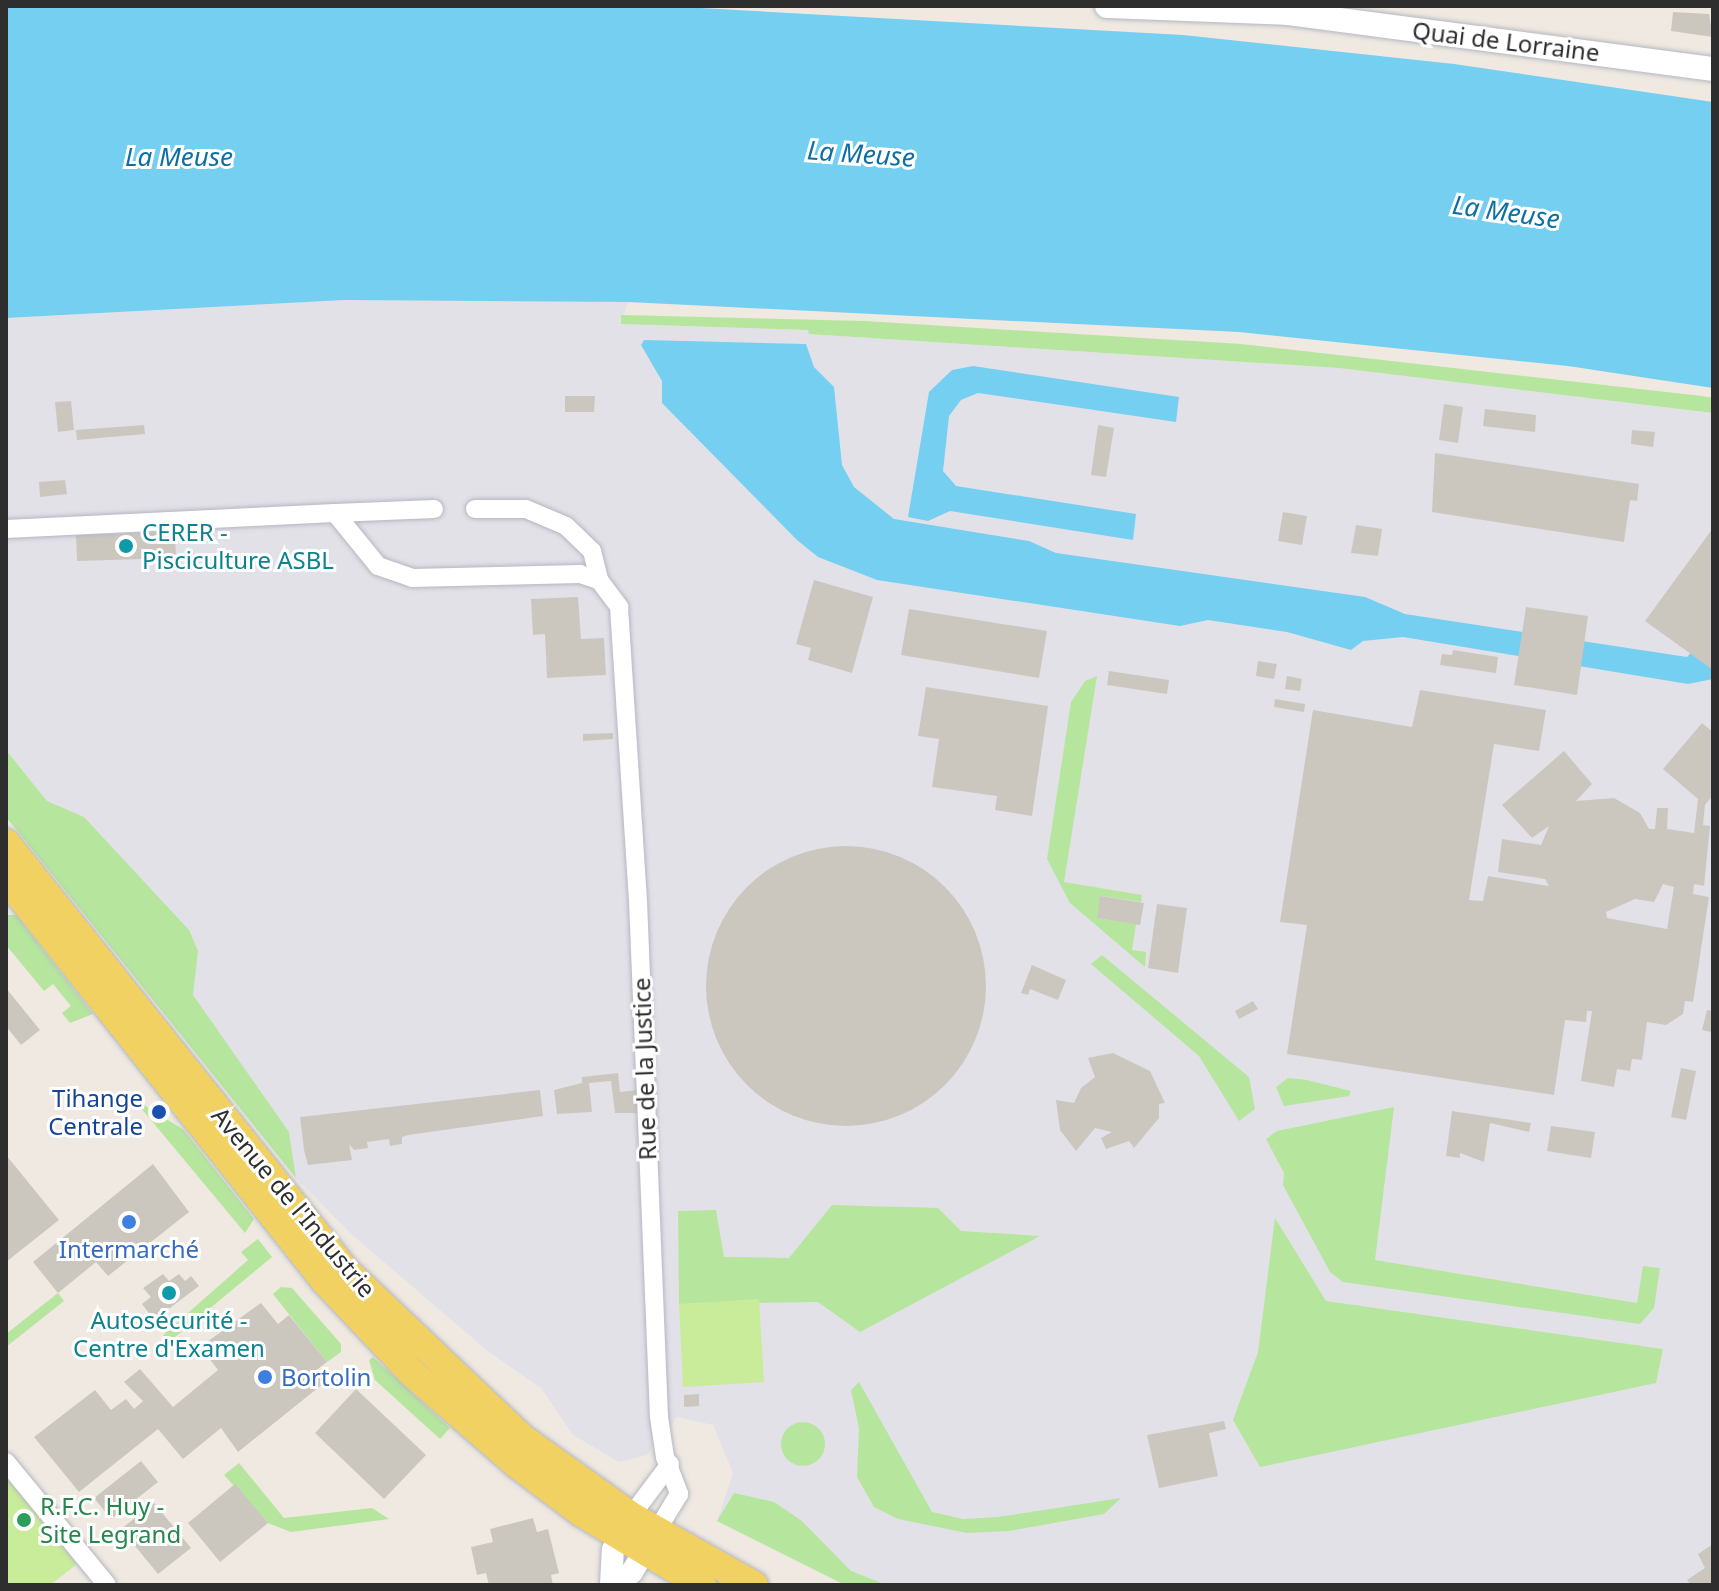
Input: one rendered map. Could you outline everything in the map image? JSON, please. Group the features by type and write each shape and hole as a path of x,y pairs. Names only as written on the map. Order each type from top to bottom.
{"main road":[{"name":"Quai de Lorraine","path":"1107,6 1285,10 1713,69"},
{"name":"Avenue de l'Industrie","path":"6,843 345,1270 522,1438 625,1526 646,1550 702,1585"},
{"name":"Avenue de l'Industrie","path":"6,878 325,1281 412,1373 518,1465 625,1526"},
{"name":"Avenue de l'Industrie","path":"646,1550 754,1585"}],"street":[{"path":"6,529 434,509"},
{"name":"Rue de la Justice","path":"475,509 526,509 566,526 592,551 599,580 619,607 623,635 659,1417 679,1494 646,1550"},
{"path":"335,513 378,566 412,578 580,574 599,580"},
{"path":"6,1462 107,1585"},
{"path":"614,1585 625,1526 670,1464"},
{"path":"614,1585 646,1550"}],"shaded area":[{"path":"345,300 628,302 621,324 809,330 809,334 1339,368 1713,413 1713,1585 845,1585 717,1521 733,1473 713,1425 677,1417 647,1455 619,1462 573,1435 541,1388 489,1352 349,1232 296,1178 289,1132 192,995 198,951 84,817 47,801 6,750 6,318"}],"green space":[{"path":"621,315 864,321 1241,344 1702,396 1713,398 1713,413 1339,368 809,334 808,330 621,324"},
{"path":"1097,676 1064,882 1142,895 1141,902 1101,896 1097,918 1136,924 1132,950 1146,952 1145,967 1070,903 1047,859 1071,702 1085,681"},
{"path":"6,750 47,801 84,817 189,930 198,951 193,995 289,1132 296,1178 6,817"},
{"path":"6,915 16,915 93,1014 70,1023 62,1013 71,1006 53,984 44,991 6,945"},
{"path":"1102,955 1249,1077 1255,1109 1239,1121 1199,1056 1091,964"},
{"path":"1288,1078 1351,1091 1349,1096 1284,1106 1276,1087"},
{"path":"144,1105 184,1130 254,1219 245,1233 141,1108"},
{"path":"1394,1107 1375,1260 1637,1303 1643,1266 1660,1268 1654,1308 1640,1324 1343,1282 1330,1272 1283,1185 1284,1173 1266,1139 1277,1131"},
{"path":"832,1205 938,1208 961,1231 1040,1236 860,1332 818,1302 679,1304 678,1211 716,1210 724,1257 789,1258"},
{"path":"1275,1218 1326,1301 1663,1349 1656,1383 1260,1467 1233,1420 1258,1352"},
{"path":"258,1239 272,1257 169,1342 163,1335 248,1260 241,1252"},
{"path":"281,1287 292,1288 341,1344 341,1352 327,1362 273,1294"},
{"path":"58,1293 64,1301 6,1347 6,1334"},
{"path":"759,1299 764,1382 683,1387 679,1304"},
{"path":"373,1357 450,1428 440,1439 375,1380 369,1360"},
{"path":"859,1382 932,1512 963,1519 998,1517 1121,1498 1104,1514 1009,1531 967,1533 898,1519 874,1507 857,1477 859,1428 851,1390"},
{"path":"803,1422 819,1428 825,1444 819,1460 803,1466 787,1460 781,1444 787,1428"},
{"path":"239,1463 284,1518 372,1508 389,1519 291,1532 268,1523 224,1475"},
{"name":"R.F.C. Huy - Site Legrand","path":"6,1477 77,1564 50,1585 6,1585"},
{"path":"734,1493 774,1502 802,1521 851,1571 887,1585 845,1585 717,1521"}],"water":[{"name":"La Meuse","path":"664,6 1183,35 1454,64 1713,102 1713,388 1568,366 1239,332 628,302 345,300 6,318 6,8"},
{"path":"644,340 806,344 814,367 834,387 842,465 854,487 894,519 1029,541 1056,553 1365,597 1405,614 1687,657 1713,627 1713,679 1688,684 1403,637 1363,641 1351,650 1287,632 1208,620 1180,626 877,580 818,557 797,540 662,403 662,381 641,345"},
{"path":"973,366 1179,397 1176,422 978,393 961,400 949,416 943,471 956,486 1136,514 1133,540 950,511 928,521 908,517 929,392 952,370"}],"building":[{"path":"1673,12 1709,14 1713,37 1671,31"},
{"path":"565,396 595,396 594,412 565,412"},
{"path":"71,401 74,430 58,432 55,402"},
{"path":"1444,404 1463,407 1458,443 1439,440"},
{"path":"1485,409 1536,415 1535,432 1483,426"},
{"path":"144,425 145,434 77,440 76,430"},
{"path":"1098,425 1114,428 1106,477 1091,475"},
{"path":"1632,430 1655,432 1653,447 1631,444"},
{"path":"1435,453 1639,484 1637,501 1630,500 1624,542 1432,512"},
{"path":"65,480 67,494 40,497 39,482"},
{"path":"1283,512 1307,516 1302,545 1278,541"},
{"path":"1356,525 1382,529 1378,556 1351,553"},
{"path":"1713,528 1713,670 1645,621"},
{"name":"CERER - Pisciculture ASBL","path":"175,532 176,558 77,561 76,535"},
{"path":"814,580 873,597 852,673 808,660 811,648 796,644"},
{"path":"578,597 581,639 604,638 606,675 547,678 545,634 533,635 531,599"},
{"path":"1526,607 1588,616 1577,695 1514,685"},
{"path":"909,609 1047,631 1039,678 901,655"},
{"path":"1453,650 1498,657 1496,673 1440,665 1442,654 1452,655"},
{"path":"1258,661 1277,664 1274,679 1256,676"},
{"path":"1109,671 1169,680 1167,694 1107,685"},
{"path":"1287,676 1302,679 1300,691 1285,689"},
{"path":"926,687 1048,706 1032,816 995,810 997,796 932,787 939,739 918,736"},
{"path":"1420,690 1546,710 1539,751 1494,744 1469,900 1483,901 1488,876 1549,886 1545,879 1498,872 1502,839 1541,845 1549,826 1532,838 1502,805 1564,751 1592,784 1576,801 1614,798 1640,813 1649,829 1655,829 1657,808 1668,808 1667,829 1694,833 1698,799 1663,769 1702,723 1713,732 1713,795 1705,805 1703,825 1710,826 1704,886 1694,884 1693,894 1709,897 1693,1002 1685,1001 1683,1014 1666,1025 1647,1022 1642,1060 1632,1059 1630,1071 1617,1069 1614,1087 1581,1081 1592,1011 1587,1011 1586,1022 1565,1020 1554,1095 1287,1054 1307,925 1280,922 1313,710 1412,727","holes":["1663,884 1674,887 1667,929 1607,918 1606,912 1635,899 1654,902"]},
{"path":"1275,699 1305,704 1304,712 1274,707"},
{"path":"613,733 613,739 583,741 583,734"},
{"path":"832,846 860,846 912,862 935,877 955,897 976,932 984,959 984,1013 976,1040 955,1075 935,1095 912,1110 887,1120 860,1126 832,1126 780,1110 757,1095 737,1075 722,1052 712,1027 706,1000 706,972 722,920 737,897 757,877 780,862 805,852"},
{"path":"1100,896 1144,903 1140,925 1097,918"},
{"path":"1157,904 1187,908 1178,973 1148,968"},
{"path":"1032,965 1066,980 1058,1000 1030,989 1028,995 1021,993"},
{"path":"6,988 40,1030 21,1045 6,1026"},
{"path":"1253,1001 1258,1009 1239,1019 1235,1011"},
{"path":"1707,1010 1713,1011 1711,1032 1702,1030"},
{"path":"1113,1053 1150,1071 1165,1103 1159,1104 1159,1118 1134,1148 1129,1141 1106,1149 1101,1138 1112,1132 1095,1128 1076,1151 1060,1130 1056,1100 1074,1103 1081,1088 1095,1077 1088,1058"},
{"path":"1681,1068 1696,1071 1686,1120 1671,1117"},
{"path":"618,1073 620,1092 637,1090 640,1113 615,1113 611,1081 589,1083 592,1112 557,1114 554,1090 582,1083 582,1077"},
{"path":"540,1090 543,1116 408,1135 402,1137 402,1144 390,1146 389,1139 367,1142 368,1148 354,1150 349,1144 352,1160 308,1165 300,1117"},
{"path":"1452,1111 1531,1123 1529,1132 1490,1123 1484,1162 1460,1153 1460,1158 1446,1156"},
{"path":"1551,1126 1595,1132 1591,1158 1547,1151"},
{"path":"6,1155 59,1220 6,1262"},
{"name":"Intermarché","path":"153,1164 189,1212 108,1276 96,1262 58,1293 33,1262"},
{"name":"Autosécurité - Centre d'Examen","path":"163,1274 169,1281 179,1274 185,1281 191,1276 199,1286 154,1320 142,1304 151,1297 143,1288"},
{"name":"Bortolin","path":"261,1303 278,1324 289,1315 327,1362 315,1371 324,1383 238,1452 221,1428 183,1459 158,1429 79,1492 34,1437 95,1390 111,1410 126,1399 134,1409 143,1401 124,1382 140,1369 173,1407 218,1370 200,1347"},
{"path":"356,1389 426,1455 384,1499 315,1433"},
{"path":"699,1394 699,1406 684,1407 684,1395"},
{"path":"1224,1421 1226,1429 1209,1433 1218,1476 1159,1488 1147,1435"},
{"path":"141,1461 158,1482 111,1519 94,1498"},
{"path":"235,1484 268,1523 220,1562 188,1523"},
{"path":"154,1503 191,1548 158,1574 121,1529"},
{"path":"533,1518 537,1532 548,1529 559,1573 551,1575 553,1585 489,1585 486,1573 477,1575 471,1547 493,1542 490,1529"},
{"path":"1713,1544 1713,1585 1691,1585 1687,1580 1705,1568 1698,1554"}],"place":[{"name":"CERER - Pisciculture ASBL","path":"126,546"},
{"name":"Tihange Centrale","path":"159,1112"},
{"name":"Intermarché","path":"129,1222"},
{"name":"Autosécurité - Centre d'Examen","path":"169,1293"},
{"name":"Bortolin","path":"265,1377"},
{"name":"R.F.C. Huy - Site Legrand","path":"24,1520"}]}
